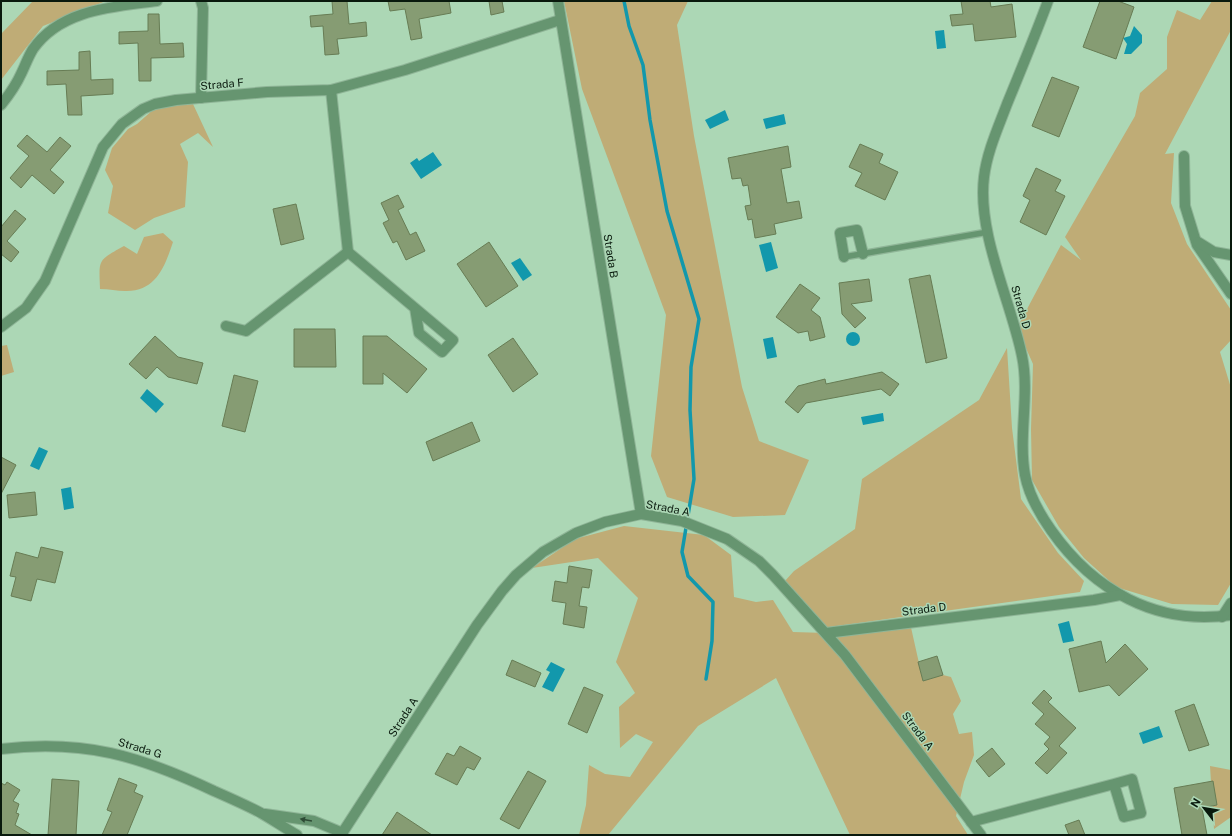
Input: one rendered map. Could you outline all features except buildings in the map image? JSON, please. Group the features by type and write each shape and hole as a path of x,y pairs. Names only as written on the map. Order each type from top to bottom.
{"street":[{"path":"1,105 16,83 32,50 48,33 59,25 82,14 95,10 157,1"},
{"path":"201,1 203,8 201,98"},
{"name":"Strada B","path":"558,1 641,514"},
{"name":"Strada D","path":"1048,1 990,148 984,179 983,194 988,232 1023,357 1023,462 1029,491 1041,516 1060,542 1092,577 1120,595 1175,616 1198,618 1227,616"},
{"name":"Strada F","path":"1,327 26,308 43,285 60,249 97,159 114,132 132,116 149,106 176,100 267,92 331,90 405,70 560,20"},
{"path":"331,90 348,252 415,308"},
{"path":"1184,156 1185,206 1195,239 1231,294"},
{"path":"844,257 840,233 857,230 863,254"},
{"path":"1195,239 1203,246 1214,252 1231,255"},
{"path":"226,326 246,330 348,252"},
{"path":"1210,263 1210,256 1214,252"},
{"name":"Strada A","path":"342,834 477,625 516,575 543,552 576,533 611,520 641,514 686,523 726,539 759,561 845,655 980,835"},
{"name":"Strada D","path":"826,633 1094,600 1120,595"},
{"path":"1227,616 1231,603"},
{"name":"Strada G","path":"1,749 61,746 111,752 148,762 188,778 261,813 297,835"},
{"path":"971,822 1114,784"},
{"name":"Strada G","path":"261,813 314,821 342,834"}],"lane":[{"path":"844,257 988,232"}],"shaded area":[{"path":"33,1 106,1 43,26 1,80 1,34"},
{"path":"564,1 688,1 677,25 694,136 742,387 759,441 809,460 785,515 733,517 667,497 651,456 666,315 582,89"},
{"path":"1212,1 1231,1 1231,30 1165,154 1174,153 1171,203 1187,244 1231,310 1231,340 1220,352 1231,388 1231,583 1218,605 1172,604 1116,587 1084,558 1059,527 1032,480 1031,429 1033,364 1017,328 1061,245 1081,260 1065,237 1135,116 1140,93 1167,69 1167,37 1177,10 1200,20"},
{"path":"193,104 213,147 198,133 180,144 188,162 185,207 154,218 135,230 108,213 113,186 105,170 112,148 128,129 137,124 154,109 173,105"},
{"path":"163,233 173,242 158,276 152,282 136,290 122,291 100,289 100,266 104,258 124,246 137,254 144,237"},
{"path":"7,345 14,372 1,376 1,346"},
{"path":"1007,348 1012,428 1021,499 1058,553 1084,581 1080,592 822,628 784,582 794,571 855,529 862,479 979,400"},
{"path":"624,526 704,535 731,555 734,597 756,602 773,600 793,632 826,633 910,623 923,681 943,675 951,677 961,701 953,714 959,734 972,732 974,755 964,782 956,816 968,835 850,835 776,678 698,726 608,835 579,835 586,805 589,765 605,774 630,777 653,742 636,734 620,748 619,707 635,693 616,662 638,598 598,558 532,568 575,539"},
{"path":"1210,766 1231,770 1231,817 1214,829"}],"water":[{"path":"1134,26 1142,35 1142,43 1131,54 1124,54 1127,44 1123,38 1130,36"},
{"path":"944,30 946,48 937,49 935,31"},
{"path":"725,110 729,120 710,129 705,120"},
{"path":"784,114 786,124 766,129 763,119"},
{"path":"433,152 442,165 421,179 410,163 417,158 419,161"},
{"path":"771,242 778,268 766,272 759,245"},
{"path":"520,258 532,275 523,281 511,263"},
{"path":"850,332 856,332 860,336 860,342 856,346 850,346 846,342 846,336"},
{"path":"773,337 777,357 767,359 763,339"},
{"path":"147,389 164,404 156,413 140,398"},
{"path":"883,413 884,421 863,425 861,417"},
{"path":"39,447 48,451 39,470 30,466"},
{"path":"71,487 74,508 64,510 61,489"},
{"path":"1069,621 1074,641 1063,643 1058,624"},
{"path":"551,662 565,669 553,692 542,687 550,672 546,670"},
{"path":"1159,726 1163,737 1143,744 1139,733"}],"waterway":[{"path":"624,1 629,26 643,65 650,120 667,211 699,319 691,367 690,410 694,479 682,552 688,576 713,602 712,641 706,679"}]}
